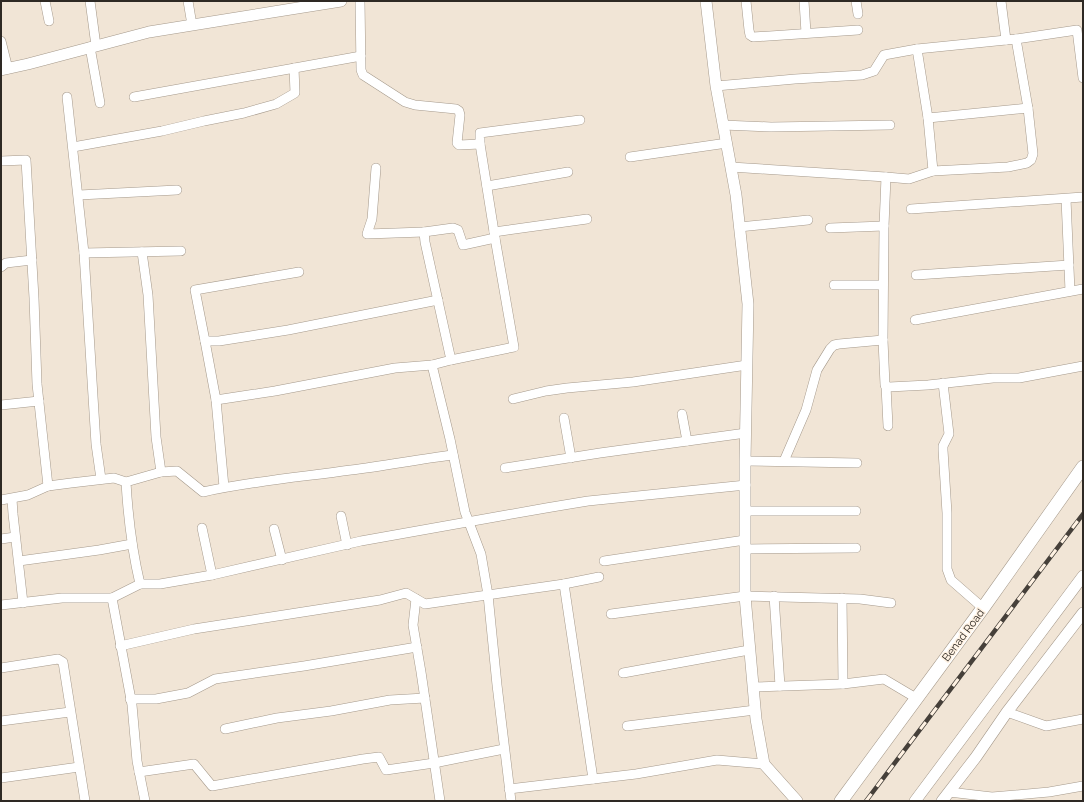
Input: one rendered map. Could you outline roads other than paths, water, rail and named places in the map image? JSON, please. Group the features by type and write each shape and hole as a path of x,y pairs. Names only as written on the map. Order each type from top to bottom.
{"main road":[{"name":"Benad Road","path":"841,801 983,608 1083,467"}],"street":[{"path":"45,1 49,21"},
{"path":"90,1 93,47 100,103"},
{"path":"188,1 192,25"},
{"path":"1,41 5,69 149,32 341,1"},
{"path":"360,1 361,70 363,75 405,102 415,105 456,109 459,111 460,115 457,143 461,146 480,144"},
{"path":"706,1 716,86 736,195 748,304 745,461 745,596 755,710 764,764 797,801"},
{"path":"746,1 749,30 750,35 753,37 858,30"},
{"path":"804,1 806,33"},
{"path":"856,1 858,14"},
{"path":"1001,1 1006,40"},
{"path":"716,86 795,78 862,75 874,71 884,55 1077,30 1080,40 1083,78"},
{"path":"731,167 909,179 933,171 1008,167 1027,163 1033,154 1028,108 1016,39"},
{"path":"917,50 928,118 933,171"},
{"path":"134,97 361,56"},
{"path":"73,147 162,131 244,113 276,104 295,93 294,68"},
{"path":"67,97 79,195 96,444 102,479"},
{"path":"928,118 1028,108"},
{"path":"216,400 275,391 395,368 432,365 514,347 494,235 480,144 480,133 580,120"},
{"path":"723,125 771,127 890,125"},
{"path":"630,157 726,143"},
{"path":"1,161 26,160 37,384 48,486"},
{"path":"376,168 373,212 366,234 424,232 456,228 463,245 494,235 588,219"},
{"path":"487,186 568,172"},
{"path":"886,177 883,340 884,380 886,386 888,426"},
{"path":"79,195 177,190"},
{"path":"911,210 1083,197"},
{"path":"1066,198 1070,291"},
{"path":"739,228 808,220"},
{"path":"830,228 884,226"},
{"path":"424,232 452,360"},
{"path":"84,253 182,251"},
{"path":"142,252 148,295 156,437 161,472"},
{"path":"1,267 6,263 32,260"},
{"path":"916,275 1069,265"},
{"path":"224,487 216,400 195,290 299,272"},
{"path":"834,285 883,285"},
{"path":"915,320 1083,289"},
{"path":"205,341 219,341 288,330 438,300"},
{"path":"784,462 806,410 816,370 830,349 834,345 839,344 883,340"},
{"path":"432,365 450,439 461,493 469,522 481,554 494,642 497,685 511,801"},
{"path":"513,399 546,391 633,382 747,365"},
{"path":"886,386 905,387 993,378 1018,378 1083,366"},
{"path":"942,383 949,434 943,446 947,513 947,569 951,580 983,608"},
{"path":"1,405 39,401"},
{"path":"682,414 687,441"},
{"path":"564,418 571,458"},
{"path":"505,468 746,433"},
{"path":"1,500 28,495 48,486 114,478 126,482 161,472 177,471 203,492 280,478 352,470 453,455"},
{"path":"745,461 857,463"},
{"path":"126,482 128,521 140,584"},
{"path":"1,605 62,598 112,598 140,584 160,584 212,575 347,545 469,522 588,501 746,485"},
{"path":"12,499 23,603"},
{"path":"745,511 856,511"},
{"path":"341,516 347,545"},
{"path":"202,528 212,575"},
{"path":"274,529 282,560"},
{"path":"1,539 16,537"},
{"path":"18,561 132,544"},
{"path":"604,561 745,544 856,548"},
{"path":"915,801 1083,576"},
{"path":"120,646 194,629 380,600 406,593 425,604 564,584 599,577"},
{"path":"564,584 593,779"},
{"path":"611,614 745,596 842,598 891,603"},
{"path":"774,596 780,686"},
{"path":"112,598 130,699 139,772 145,801"},
{"path":"842,598 843,684"},
{"path":"416,599 413,625 440,801"},
{"path":"945,797 976,757 1007,712 1083,613"},
{"path":"130,699 156,699 188,693 215,679 417,647"},
{"path":"623,673 749,650"},
{"path":"1,668 58,659 63,662 85,801"},
{"path":"753,687 843,684 884,679 916,698"},
{"path":"225,729 277,718 331,711 390,700 425,698"},
{"path":"627,726 755,710"},
{"path":"1,722 70,712"},
{"path":"1007,712 1046,726 1083,719"},
{"path":"139,772 194,764 212,786 363,758 380,757 386,770 434,763 504,749"},
{"path":"509,790 636,774 718,760 764,764"},
{"path":"1,778 79,767"},
{"path":"945,797 992,797 1049,792 1083,786"}],"railway":[{"path":"866,801 1083,514"}]}
